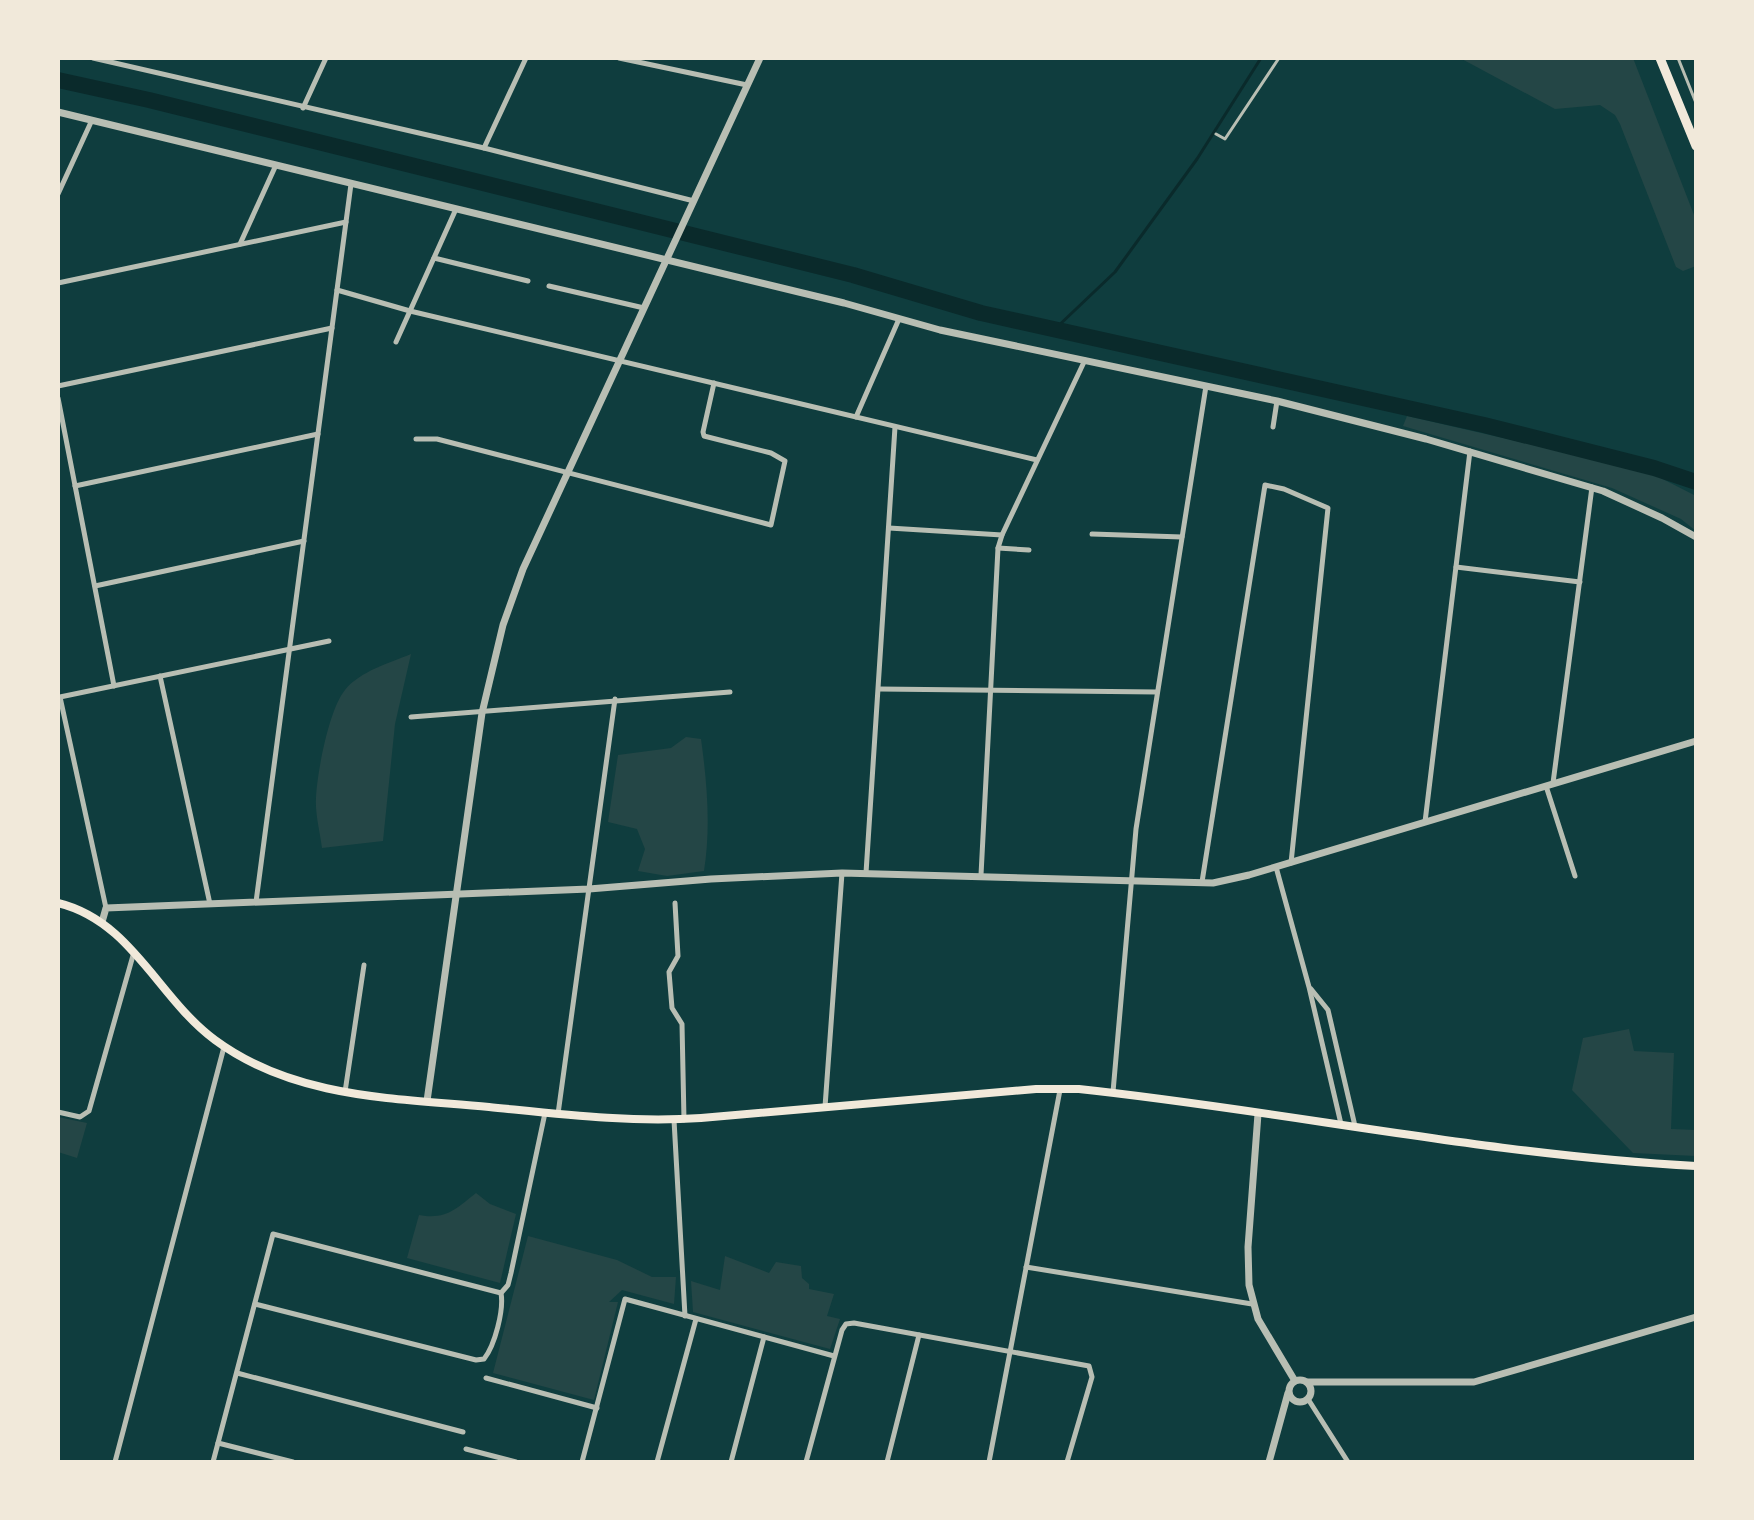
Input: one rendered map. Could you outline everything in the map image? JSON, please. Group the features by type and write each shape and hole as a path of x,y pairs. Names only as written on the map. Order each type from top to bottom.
{"highway":[{"path":"1660,58 1696,146"}],"main road":[{"path":"58,903 102,922 135,951 192,1020 224,1047 283,1077 345,1093 618,1119 679,1120 1060,1088 1538,1152 1696,1166"}],"street":[{"path":"93,58 120,61 694,201"},
{"path":"303,108 326,58"},
{"path":"484,148 526,58"},
{"path":"619,58 748,85"},
{"path":"427,1101 482,713 513,592 760,58"},
{"path":"58,112 456,209 668,256 958,335 1277,401 1470,451 1592,487 1637,505 1696,537"},
{"path":"58,194 92,120"},
{"path":"240,244 276,165"},
{"path":"256,902 351,184"},
{"path":"396,342 456,209"},
{"path":"58,283 346,222"},
{"path":"434,258 528,281"},
{"path":"549,286 644,308"},
{"path":"337,290 410,311 1037,460"},
{"path":"856,417 899,319"},
{"path":"58,386 332,328"},
{"path":"981,875 998,548 1085,360"},
{"path":"416,439 437,439 771,525 785,461 771,453 704,436 714,383"},
{"path":"1113,1093 1136,829 1206,386"},
{"path":"58,398 114,686"},
{"path":"1273,427 1277,401"},
{"path":"866,873 896,427"},
{"path":"75,486 318,434"},
{"path":"1425,822 1470,451"},
{"path":"1202,883 1265,485 1284,489 1328,508 1291,863"},
{"path":"1575,876 1550,784 1592,487"},
{"path":"889,528 1002,535"},
{"path":"1092,534 1182,537"},
{"path":"95,586 304,541"},
{"path":"998,548 1029,550"},
{"path":"1456,567 1580,582"},
{"path":"102,922 106,908 60,697 329,641"},
{"path":"160,676 210,904"},
{"path":"878,689 1157,692"},
{"path":"411,717 730,692"},
{"path":"558,1114 615,699"},
{"path":"106,908 589,889 842,873 1202,883 1225,881 1696,741"},
{"path":"1276,867 1342,1125"},
{"path":"825,1108 842,873"},
{"path":"675,903 678,956 669,972 672,1008 682,1024 679,1120 685,1316"},
{"path":"58,1112 80,1117 89,1111 135,951"},
{"path":"345,1093 364,965"},
{"path":"1309,987 1328,1010 1355,1127"},
{"path":"115,1462 224,1047"},
{"path":"989,1462 1060,1088"},
{"path":"255,1304 476,1360 484,1359 493,1339 502,1303 501,1293 508,1285 511,1273 545,1113"},
{"path":"1258,1114 1248,1258 1252,1304 1262,1327 1295,1381"},
{"path":"213,1462 273,1234 501,1293"},
{"path":"1026,1267 1252,1304"},
{"path":"582,1462 625,1299 834,1356"},
{"path":"1269,1462 1289,1387 1295,1381 1474,1382 1696,1317"},
{"path":"657,1462 696,1319"},
{"path":"806,1462 834,1356 846,1324 854,1323 1085,1365 1091,1369 1092,1377 1067,1462"},
{"path":"887,1462 919,1335"},
{"path":"731,1462 764,1337"},
{"path":"237,1373 463,1432"},
{"path":"486,1378 597,1408"},
{"path":"1307,1382 1311,1389 1308,1399 1348,1462"},
{"path":"1288,1393 1291,1399 1298,1402 1308,1399"},
{"path":"218,1443 293,1462"},
{"path":"466,1449 516,1462"}],"lane":[{"path":"1216,134 1225,139 1279,58"},
{"path":"1678,58 1696,103"}],"shaded area":[{"path":"1460,58 1633,58 1696,220 1696,266 1683,271 1676,267 1615,115 1600,105 1555,109"},
{"path":"1407,416 1647,471 1696,496 1696,531 1681,519 1612,488 1403,426"},
{"path":"411,654 395,724 383,841 322,848 316,810 317,787 325,742 339,699 359,678"},
{"path":"686,737 701,739 707,805 704,871 667,876 638,871 645,849 637,829 608,822 618,755 671,748"},
{"path":"1629,1029 1634,1051 1674,1053 1671,1129 1696,1130 1696,1156 1633,1153 1572,1090 1583,1038"},
{"path":"58,1117 87,1123 77,1158 58,1152"},
{"path":"476,1193 490,1204 516,1214 500,1283 407,1258 419,1215 444,1214"},
{"path":"528,1236 617,1260 652,1277 676,1277 674,1304 622,1290 609,1302 618,1302 594,1400 493,1373"},
{"path":"725,1256 769,1273 776,1262 801,1266 802,1278 809,1284 809,1289 834,1294 827,1316 840,1319 830,1349 693,1312 691,1281 720,1290"}],"waterway":[{"path":"1055,329 1115,272 1197,159 1261,58"},
{"path":"58,80 853,275 981,313 1484,425 1654,468 1696,482"}]}
